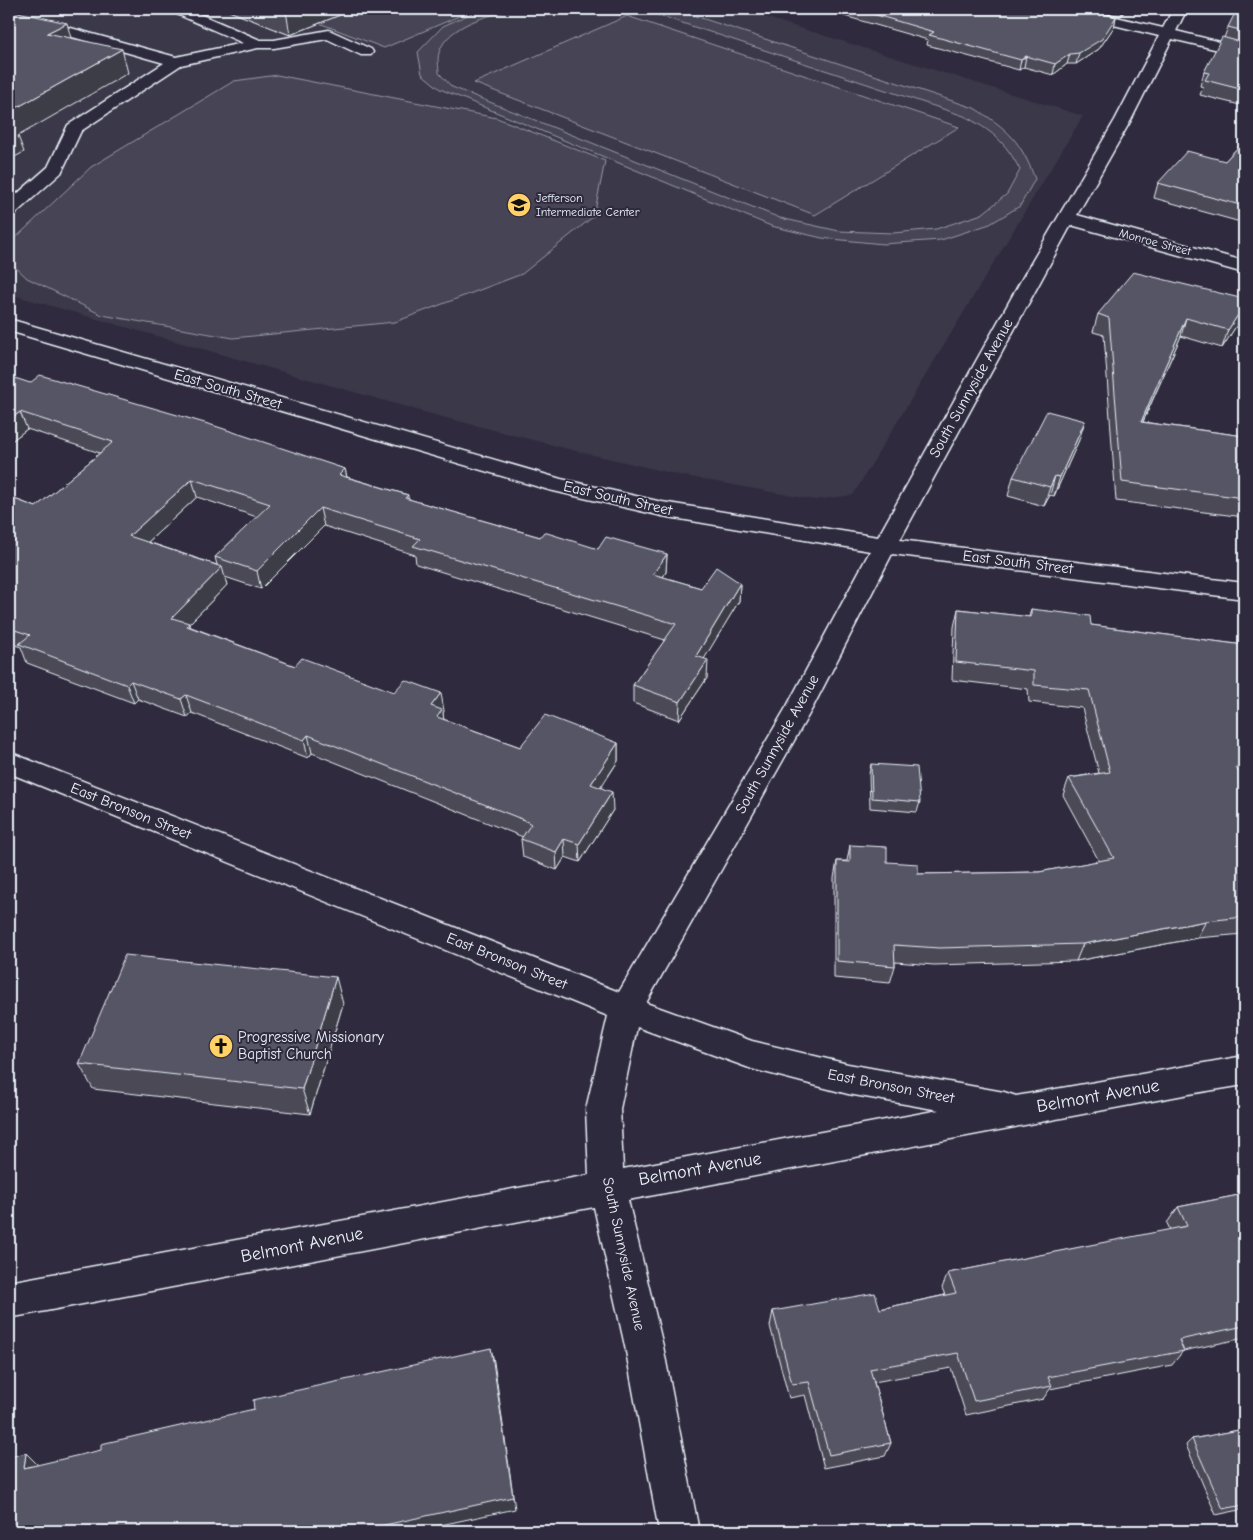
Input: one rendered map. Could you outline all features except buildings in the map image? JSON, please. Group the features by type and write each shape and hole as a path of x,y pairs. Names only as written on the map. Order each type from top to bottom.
{"street":[{"path":"177,9 258,44"},
{"path":"1065,9 1244,52"},
{"name":"South Sunnyside Avenue","path":"679,1531 644,1346 607,1186 603,1109 618,1036 626,1010 800,706 885,546 1066,218 1123,120 1180,9"},
{"path":"14,16 176,62"},
{"path":"9,210 55,169 74,128 176,62 258,44 274,44 329,34 366,52"},
{"name":"Monroe Street","path":"1066,218 1244,267"},
{"name":"East South Street","path":"9,325 558,485 662,510 885,546 1244,591"},
{"name":"East Bronson Street","path":"9,762 626,1010 752,1055 848,1079 1020,1110"},
{"name":"Belmont Avenue","path":"9,1300 607,1186 1188,1079 1244,1071"}],"shaded area":[{"name":"Jefferson Intermediate Center","path":"9,9 739,9 1083,116 853,495 815,500 679,475 438,416 9,294"},
{"path":"224,9 476,9 384,48 319,23 290,35"},
{"path":"518,9 484,17 472,22 451,35 444,43 438,55 439,73 452,87 780,218 839,231 893,233 936,229 982,214 1007,194 1020,170 1009,151 997,138 964,116 640,9 674,9 974,108 1005,130 1019,145 1035,179 1020,206 990,224 941,240 883,244 822,238 771,226 440,89 422,74 418,52 443,26 477,11"},
{"path":"627,16 959,127 815,215 474,83"},
{"path":"277,75 497,118 605,161 594,216 522,274 395,322 233,338 102,315 27,278 9,261 9,244 91,167 234,81"}],"place":[{"name":"Jefferson Intermediate Center","path":"519,205"},
{"name":"Progressive Missionary Baptist Church","path":"221,1046"}]}
